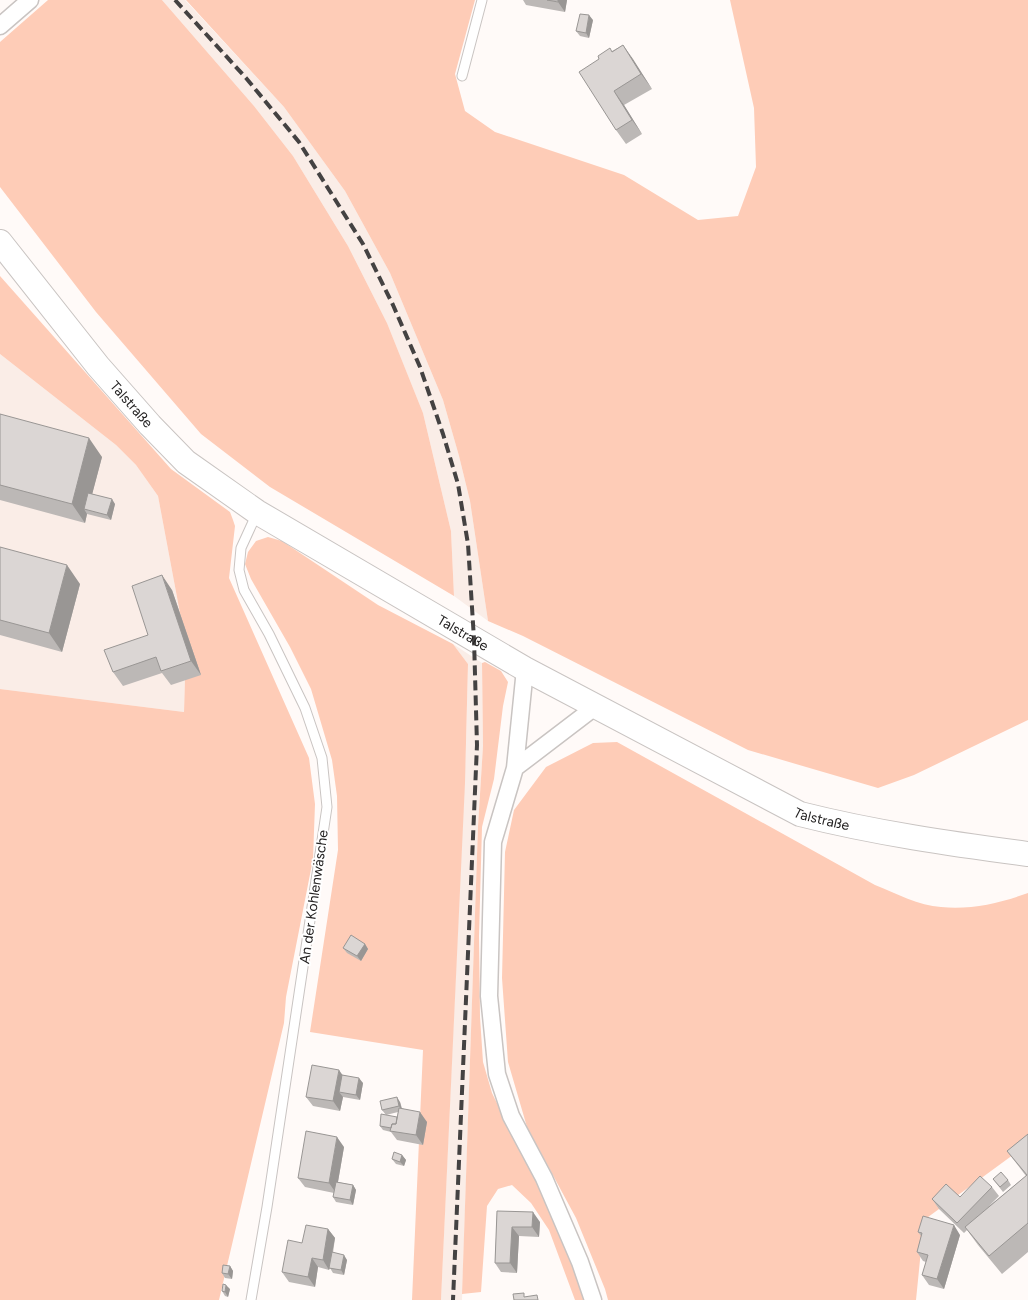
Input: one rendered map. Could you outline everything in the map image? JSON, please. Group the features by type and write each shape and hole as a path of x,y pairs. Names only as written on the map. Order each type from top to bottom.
{"street":[{"path":"0,26 30,0"},
{"name":"Talstraße","path":"0,242 98,366 150,426 186,462 257,512 524,669 800,814 838,824 920,839 1028,854"},
{"path":"524,669 515,768 492,842 488,996 497,1074 511,1116 544,1178 580,1262 593,1300"},
{"path":"515,768 596,707"}],"lane":[{"path":"462,76 482,0"},
{"name":"An der Kohlenwäsche","path":"251,1300 267,1208 327,807 322,758 305,708 269,634 244,590 239,570 241,548 257,512"}],"shaded area":[{"path":"48,0 162,0 254,106 293,156 348,246 387,323 423,413 451,531 454,596 270,487 201,434 96,312 0,187 0,42"},
{"path":"162,0 185,0 284,107 345,191 390,273 443,400 459,456 470,501 488,621 454,596 451,531 423,413 387,323 348,246 293,156 254,106"},
{"path":"186,0 475,0 455,74 465,111 495,132 624,175 698,220 738,216 756,167 754,108 730,0 1028,0 1028,720 914,775 878,788 748,750 523,636 488,621 470,501 459,456 443,400 390,273 345,191 284,107"},
{"path":"0,276 171,469 230,512 235,526 229,578 309,758 315,804 313,859 286,997 284,1023 219,1300 0,1300 0,689 184,712 186,645 158,496 136,465 116,445 0,354"},
{"path":"0,354 116,445 136,465 158,496 186,645 184,712 0,689"},
{"path":"268,537 282,541 378,605 453,644 468,664 465,783 441,1300 412,1300 423,1050 310,1032 338,850 337,796 332,760 311,689 290,647 251,579 245,564 248,552 256,541"},
{"path":"453,644 482,663 483,746 478,826 462,1300 441,1300 468,664"},
{"path":"485,662 501,671 508,682 503,706 494,779 482,827 479,936 480,1017 483,1062 492,1093 511,1132 547,1195 586,1300 575,1300 549,1230 531,1203 512,1185 498,1189 487,1206 481,1292 462,1294 478,826 483,746 482,663"},
{"path":"617,742 875,885 916,902 952,908 974,907 996,903 1028,893 1028,1144 924,1220 916,1300 608,1300 576,1218 527,1127 508,1062 502,978 505,852 514,810 546,767 593,743"}],"building":[{"path":"580,14 589,15 586,33 576,31"},
{"path":"623,45 641,74 614,91 632,120 616,130 579,72 599,59 598,56 610,48 612,52"},
{"path":"0,414 89,438 72,504 0,485"},
{"path":"88,493 112,499 107,515 84,509"},
{"path":"0,547 67,565 49,633 0,620"},
{"path":"162,575 191,661 161,671 156,657 113,672 104,650 148,635 132,586"},
{"path":"351,935 365,944 357,956 343,948"},
{"path":"312,1065 339,1070 333,1101 306,1097"},
{"path":"342,1075 359,1078 356,1095 339,1092"},
{"path":"397,1097 399,1106 382,1110 380,1101"},
{"path":"399,1108 420,1112 416,1135 390,1131 392,1124 396,1124"},
{"path":"381,1114 397,1117 396,1124 392,1124 391,1128 380,1126"},
{"path":"306,1131 337,1137 329,1183 298,1178"},
{"path":"1028,1134 1028,1223 989,1256 965,1227 1027,1175 1007,1151"},
{"path":"394,1152 402,1155 400,1162 392,1159"},
{"path":"1001,1172 1008,1180 1000,1187 993,1179"},
{"path":"980,1176 992,1187 957,1223 932,1199 946,1184 960,1197"},
{"path":"336,1182 353,1185 350,1200 333,1197"},
{"path":"497,1211 533,1212 532,1227 512,1227 510,1263 495,1263"},
{"path":"923,1216 954,1225 937,1279 922,1275 928,1255 917,1252 922,1233 918,1232"},
{"path":"306,1225 328,1229 323,1260 312,1258 308,1277 282,1272 288,1240 302,1243"},
{"path":"332,1252 344,1255 341,1270 329,1268"},
{"path":"223,1265 230,1266 228,1274 222,1273"},
{"path":"223,1284 226,1285 225,1292 222,1291"},
{"path":"524,1293 524,1297 537,1295 538,1300 514,1300 513,1294"}],"railway":[{"path":"175,0 246,78 299,142 363,244 393,305 420,367 458,484 468,544 474,639 477,745 453,1300"}]}
